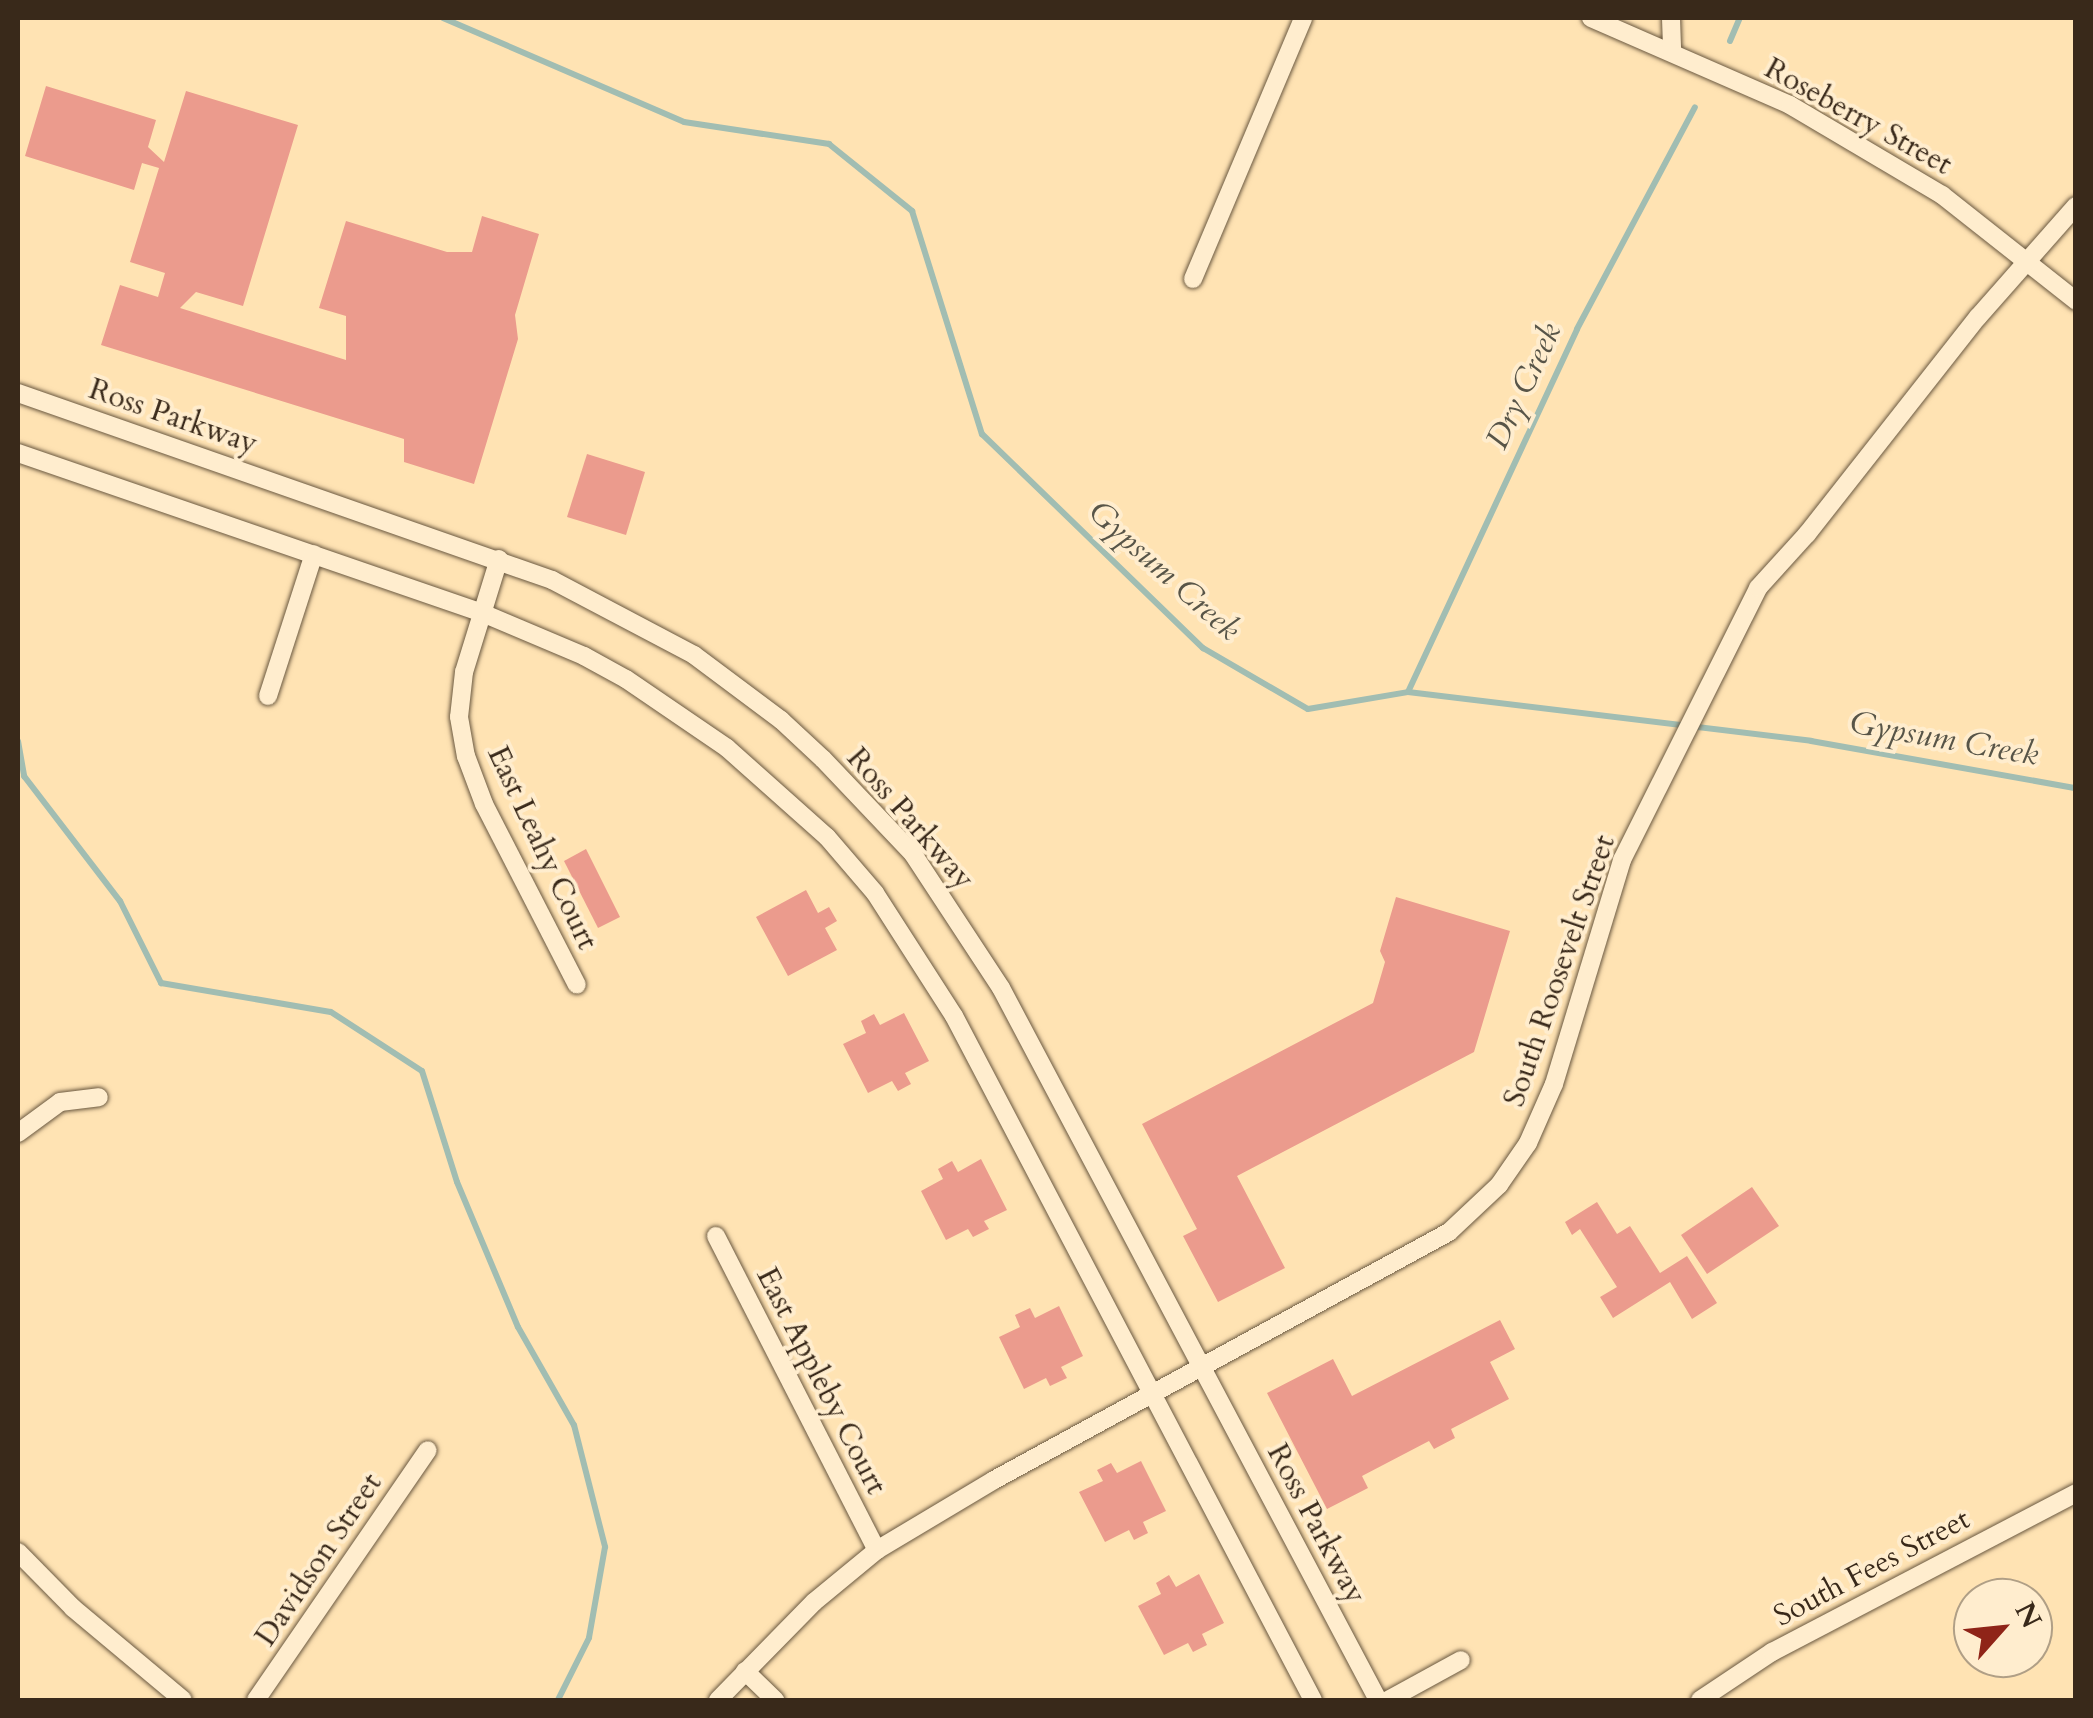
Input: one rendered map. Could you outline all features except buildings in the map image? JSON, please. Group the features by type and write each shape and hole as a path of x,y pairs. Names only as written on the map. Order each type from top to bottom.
{"street":[{"path":"1194,279 1303,18"},
{"name":"Roseberry Street","path":"1592,18 1790,105 1942,195 2024,264 2076,301"},
{"path":"1671,18 1672,51"},
{"name":"South Roosevelt Street","path":"718,1700 814,1602 878,1550 994,1480 1449,1232 1498,1184 1528,1142 1554,1084 1610,895 1758,588 1807,534 2024,264 2076,206"},
{"name":"Ross Parkway","path":"18,394 499,559 606,605 740,688 824,759 913,854 1001,988 1378,1700"},
{"path":"18,453 480,612 584,656 666,704 727,748 828,837 875,893 954,1016 1313,1700"},
{"path":"268,696 314,554"},
{"name":"East Leahy Court","path":"499,559 464,672 459,718 466,756 484,804 577,985"},
{"path":"18,1133 60,1102 99,1097"},
{"name":"East Appleby Court","path":"716,1236 878,1550"},
{"name":"Davidson Street","path":"256,1700 428,1450"},
{"name":"South Fees Street","path":"1700,1700 1772,1652 2076,1493"},
{"path":"18,1552 74,1608 182,1700"},
{"path":"1388,1700 1461,1660"},
{"path":"745,1671 775,1700"}],"waterway":[{"name":"Gypsum Creek","path":"443,18 684,122 829,144 912,211 982,434 1203,648 1308,709 1408,692 1811,741 2076,788"},
{"name":"Dry Creek","path":"1730,41 1740,18"},
{"name":"Dry Creek","path":"1408,692 1577,329 1695,107"},
{"path":"18,741 24,776 120,901 161,983 331,1012 422,1071 457,1182 518,1327 574,1425 605,1547 589,1638 558,1700"}]}
